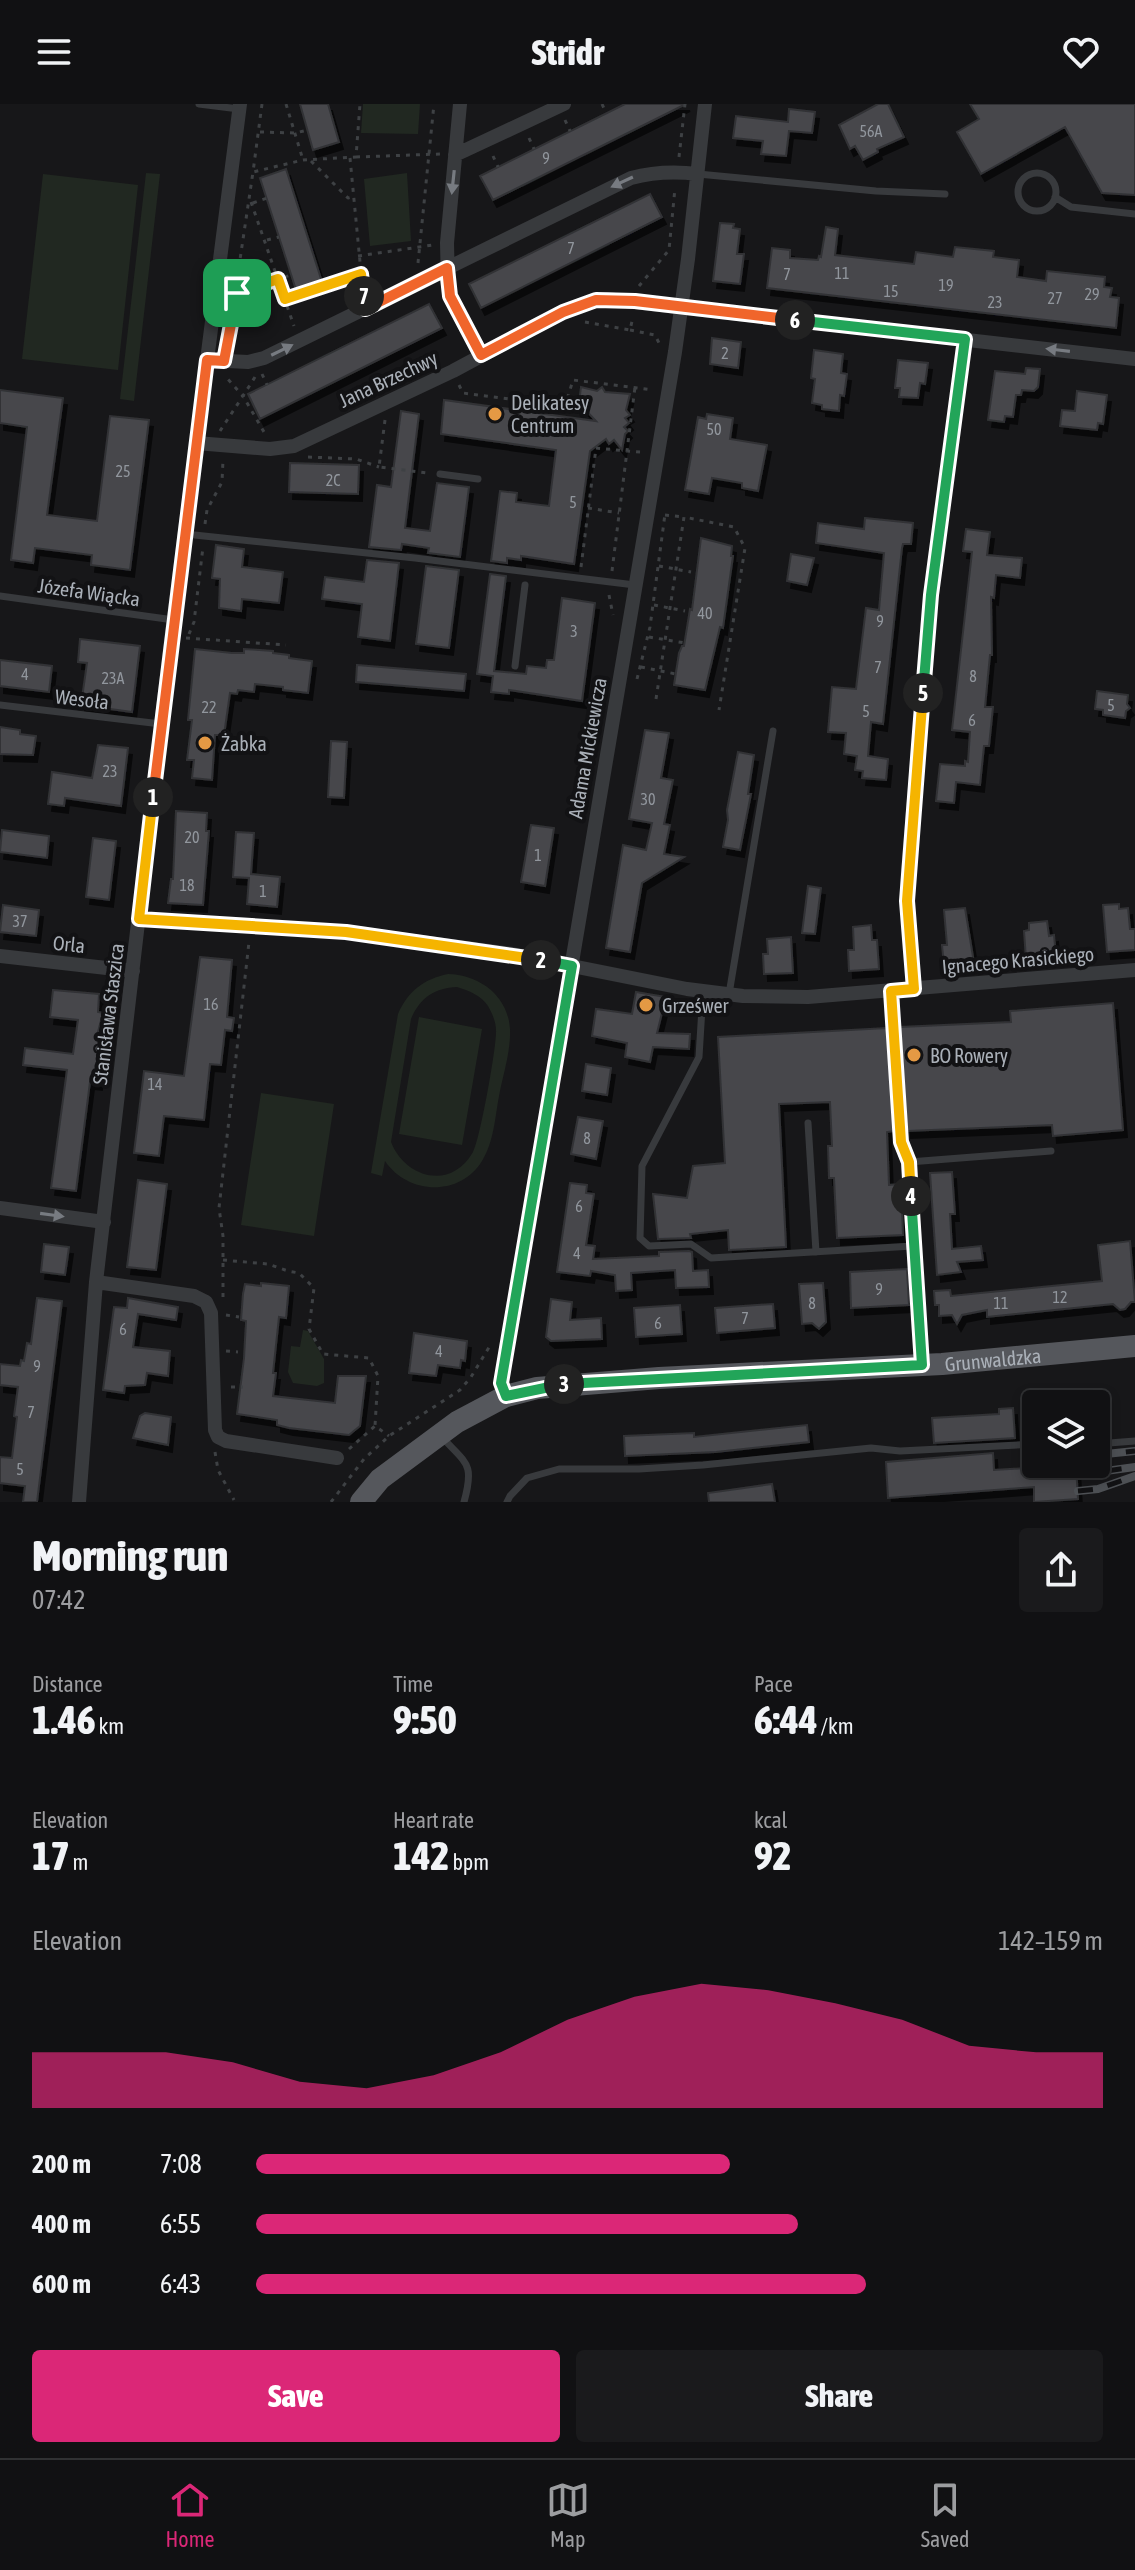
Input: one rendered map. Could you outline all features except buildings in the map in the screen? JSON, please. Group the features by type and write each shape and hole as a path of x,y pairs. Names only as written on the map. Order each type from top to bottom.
{"main road":[{"name":"Grunwaldzka","path":"361,1502 380,1479 480,1408 506,1396 563,1384 922,1365 1135,1346"}],"street":[{"path":"460,104 447,268 450,296 481,355"},
{"name":"Adama Mickiewicza","path":"506,1396 501,1383 682,308 705,104"},
{"name":"Stanisława Staszica","path":"79,1502 96,1282 161,724 240,107"},
{"path":"455,155 563,109"},
{"path":"207,360 248,362 264,358 631,178 677,171 698,174"},
{"name":"Jana Brzechwy","path":"196,443 270,449 294,446 583,304 607,299 1135,359"},
{"path":"914,989 907,901 908,871 931,595 965,339"},
{"name":"Ignacego Krasickiego","path":"139,919 346,932 512,954 729,994 808,997 1135,970"},
{"name":"Orla","path":"0,956 133,971"},
{"path":"0,1208 104,1222"},
{"path":"96,1282 194,1296 206,1302 211,1313 215,1430 218,1437 226,1441 337,1458"}],"lane":[{"path":"199,104 240,107"},
{"path":"698,174 876,191 945,194"},
{"path":"1032,174 1045,175 1054,184 1055,197 1047,208 1035,211 1023,205 1019,187 1032,174"},
{"path":"1055,197 1071,207 1135,214"},
{"path":"440,474 478,479"},
{"path":"185,534 635,585"},
{"path":"515,666 525,585"},
{"name":"Józefa Wiącka","path":"0,596 174,620"},
{"name":"Wesoła","path":"0,705 161,724"},
{"path":"729,994 773,731"},
{"path":"703,991 699,1057 642,1166 640,1238 649,1246 691,1244 711,1258 913,1246"},
{"path":"891,991 901,1142 909,1162 922,1365"},
{"path":"808,1123 816,1252"},
{"path":"909,1162 1051,1151"},
{"path":"440,1434 469,1468 470,1481 464,1502"},
{"path":"1110,1443 1135,1441"},
{"path":"507,1502 527,1478 559,1469 703,1465 871,1448 900,1451 1022,1445"}],"path":[{"path":"224,361 251,202 262,104"},
{"path":"286,104 303,160"},
{"path":"356,157 360,104"},
{"path":"415,284 434,104"},
{"path":"602,104 606,113"},
{"path":"630,330 638,288 669,250 685,106 679,104"},
{"path":"563,109 570,131"},
{"path":"258,132 295,133 308,130"},
{"path":"526,132 534,149"},
{"path":"490,149 498,167"},
{"path":"253,172 303,160 455,155"},
{"path":"350,158 365,309"},
{"path":"311,160 348,198 352,197"},
{"path":"251,202 267,198"},
{"path":"251,202 299,341"},
{"path":"266,241 279,237"},
{"path":"358,256 447,243"},
{"path":"285,299 361,274"},
{"path":"237,293 291,275"},
{"path":"585,322 655,335 660,349 675,352"},
{"path":"267,385 260,370 243,396 265,434 271,435"},
{"path":"457,381 463,393 565,406 573,380 654,390"},
{"path":"615,621 609,597 635,387"},
{"path":"215,424 234,430"},
{"path":"581,568 596,448 639,453 646,450"},
{"path":"304,456 356,459 379,467"},
{"path":"588,508 619,513"},
{"path":"665,515 734,527 745,548 719,710"},
{"path":"656,699 684,517"},
{"path":"658,566 691,572"},
{"path":"653,605 685,611"},
{"path":"648,637 685,643"},
{"path":"186,638 286,645"},
{"path":"641,667 676,674"},
{"path":"223,1301 219,1208 249,952"},
{"path":"223,1260 268,1264 299,1273 314,1288 309,1329 323,1354 369,1358 378,1376 375,1426 337,1458"},
{"path":"223,1315 239,1317"},
{"path":"331,1502 364,1459 389,1436 460,1390 491,1345 493,1336 509,1339"},
{"path":"222,1351 238,1352"},
{"path":"222,1387 243,1387"},
{"path":"375,1426 389,1436"},
{"path":"214,1458 234,1500"}],"shaded area":[{"path":"363,104 420,104 418,134 361,133"},
{"path":"146,173 160,174 134,401 120,399"},
{"path":"407,173 411,241 370,246 364,179"},
{"path":"43,174 138,185 118,370 22,359"},
{"path":"448,974 471,978 490,990 504,1007 510,1037 494,1129 486,1154 472,1173 461,1181 434,1187 407,1180 385,1161 382,1176 371,1173 398,1014 412,993 439,976","holes":["457,987 474,994 488,1006 494,1018 496,1039 480,1130 473,1152 453,1172 429,1175 407,1164 391,1142 411,1019 429,996"]},
{"path":"419,1017 482,1029 462,1145 399,1134"},
{"path":"261,1093 334,1104 314,1236 241,1225"},
{"path":"303,1330 308,1331 324,1359 324,1383 317,1386 293,1383 288,1372 291,1346 300,1347"}],"railway":[{"path":"1110,1454 1135,1451"},
{"path":"1110,1470 1135,1467"},
{"path":"1078,1491 1098,1489 1135,1476"}],"place":[{"name":"Delikatesy Centrum","path":"495,414"},
{"name":"Żabka","path":"205,743"},
{"name":"Grześwer","path":"646,1005"},
{"name":"BO Rowery","path":"914,1055"}],"route":[{"path":"447,268 448,291 481,355 563,312 607,299 965,339 931,595 908,871 907,901 914,989 891,991 901,1142 909,1162 922,1365 563,1384 506,1396 501,1383 572,966 512,954 346,932 139,919 207,360 224,361 237,293 278,279 285,299 361,274 365,309 447,268"}]}
